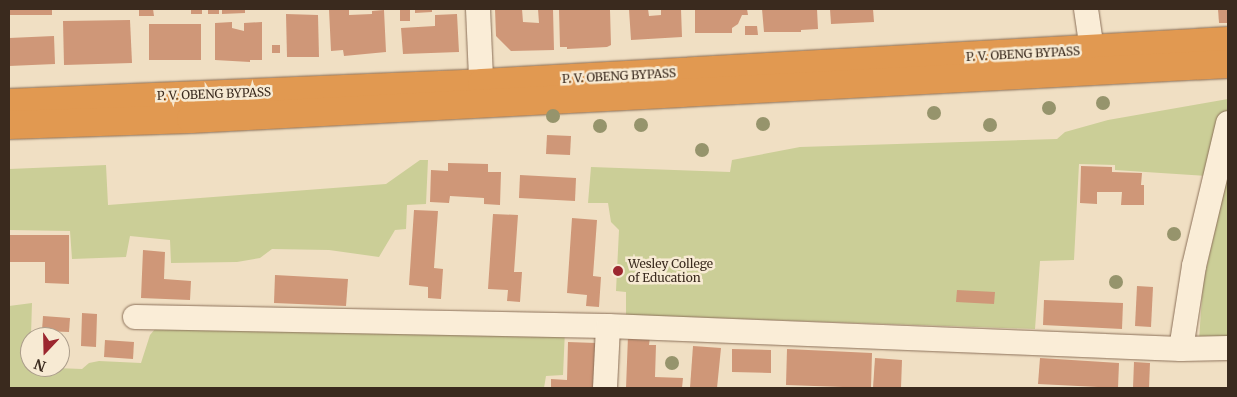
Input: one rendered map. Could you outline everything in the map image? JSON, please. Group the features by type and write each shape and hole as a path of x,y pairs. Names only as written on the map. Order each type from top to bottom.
{"highway":[{"name":"P. V. OBENG BYPASS","path":"1093,61 1228,41"},
{"name":"P. V. OBENG BYPASS","path":"9,125 482,93 1093,61 1228,64"},
{"name":"P. V. OBENG BYPASS","path":"9,103 482,93"}],"street":[{"path":"478,9 482,93"},
{"path":"1086,9 1093,61"},
{"path":"1181,349 1194,266 1228,123"},
{"path":"135,317 608,326 1181,349 1228,348"},
{"path":"605,388 608,326"}],"green space":[{"path":"1228,99 1228,112 1207,176 1115,170 1115,165 1079,164 1074,260 1040,261 1035,329 626,315 626,292 616,291 619,230 611,222 608,203 588,203 591,167 730,172 732,160 800,147 1057,139 1065,132 1108,120"},
{"path":"420,160 428,160 426,204 407,205 406,229 395,230 379,257 329,250 272,249 260,258 237,262 171,263 170,240 130,236 126,257 72,259 70,231 9,230 9,169 106,165 108,205 386,184"},
{"path":"1228,173 1228,342 1199,340 1203,283"},
{"path":"32,303 31,327 20,327 20,377 70,377 70,369 82,369 89,363 99,361 141,363 150,335 162,321 565,330 563,375 546,376 544,388 9,388 9,306"}],"building":[{"path":"9,9 52,9 52,15 9,15"},
{"path":"139,9 153,9 154,16 139,16"},
{"path":"191,9 202,9 202,14 191,14"},
{"path":"208,9 219,9 219,14 208,14"},
{"path":"222,9 245,9 245,13 222,14"},
{"path":"329,9 349,9 349,15 372,14 372,11 384,10 386,52 344,56 343,50 331,51"},
{"path":"400,9 410,9 410,21 400,21"},
{"path":"415,9 432,9 432,12 415,13"},
{"path":"495,9 522,9 523,22 539,23 538,9 553,9 554,50 511,51 496,36"},
{"path":"559,9 610,10 611,45 607,47 567,49 567,47 560,47"},
{"path":"629,9 648,9 649,16 661,15 661,9 681,9 682,37 631,40"},
{"path":"695,9 747,9 748,15 742,15 738,24 732,28 732,33 695,33"},
{"path":"762,9 817,9 818,29 801,30 801,32 764,32"},
{"path":"830,9 873,9 874,22 831,24"},
{"path":"1218,9 1228,9 1228,23 1219,23"},
{"path":"286,14 318,15 319,57 287,57"},
{"path":"457,14 459,52 403,54 401,28 435,26 435,15"},
{"path":"130,20 132,63 64,65 63,21"},
{"path":"232,22 232,28 244,31 244,23 262,22 262,60 250,60 250,62 215,60 215,23"},
{"path":"149,24 201,24 201,60 149,60"},
{"path":"745,26 757,26 758,35 745,35"},
{"path":"54,36 55,64 9,66 9,38"},
{"path":"272,45 280,45 280,53 272,53"},
{"path":"547,135 571,136 570,155 546,154"},
{"path":"448,163 488,164 488,172 501,172 500,205 484,204 484,198 450,196 449,203 430,202 431,170 448,171"},
{"path":"1081,166 1112,167 1112,172 1142,173 1141,185 1144,185 1144,205 1121,205 1122,192 1097,192 1097,204 1080,203"},
{"path":"520,175 576,178 575,201 519,198"},
{"path":"414,210 438,211 434,268 443,269 441,299 428,298 428,287 409,285"},
{"path":"493,214 518,215 514,272 522,272 520,302 507,301 508,290 488,289"},
{"path":"572,218 597,220 593,276 601,277 599,307 586,306 587,295 567,293"},
{"path":"9,235 69,235 69,284 45,283 45,262 9,262"},
{"path":"143,250 165,252 164,279 191,281 190,300 141,298"},
{"path":"275,275 348,279 346,306 274,303"},
{"path":"1137,286 1153,287 1151,327 1135,326"},
{"path":"957,290 995,292 994,304 956,302"},
{"path":"1044,300 1123,303 1122,329 1043,325"},
{"path":"82,313 97,314 96,347 81,346"},
{"path":"43,316 70,318 69,327 42,327"},
{"path":"628,336 650,337 649,345 656,345 655,377 683,378 682,388 626,388"},
{"path":"105,340 134,342 133,359 104,357"},
{"path":"568,342 596,343 595,388 551,388 551,379 567,380"},
{"path":"693,346 721,348 717,388 690,388"},
{"path":"732,349 771,350 771,373 732,372"},
{"path":"787,349 872,353 871,388 786,385"},
{"path":"875,358 902,360 901,388 873,388"},
{"path":"1040,358 1119,363 1118,388 1038,384"},
{"path":"1134,362 1150,363 1149,388 1133,388"}],"place":[{"name":"Wesley College of Education","path":"618,271"}]}
